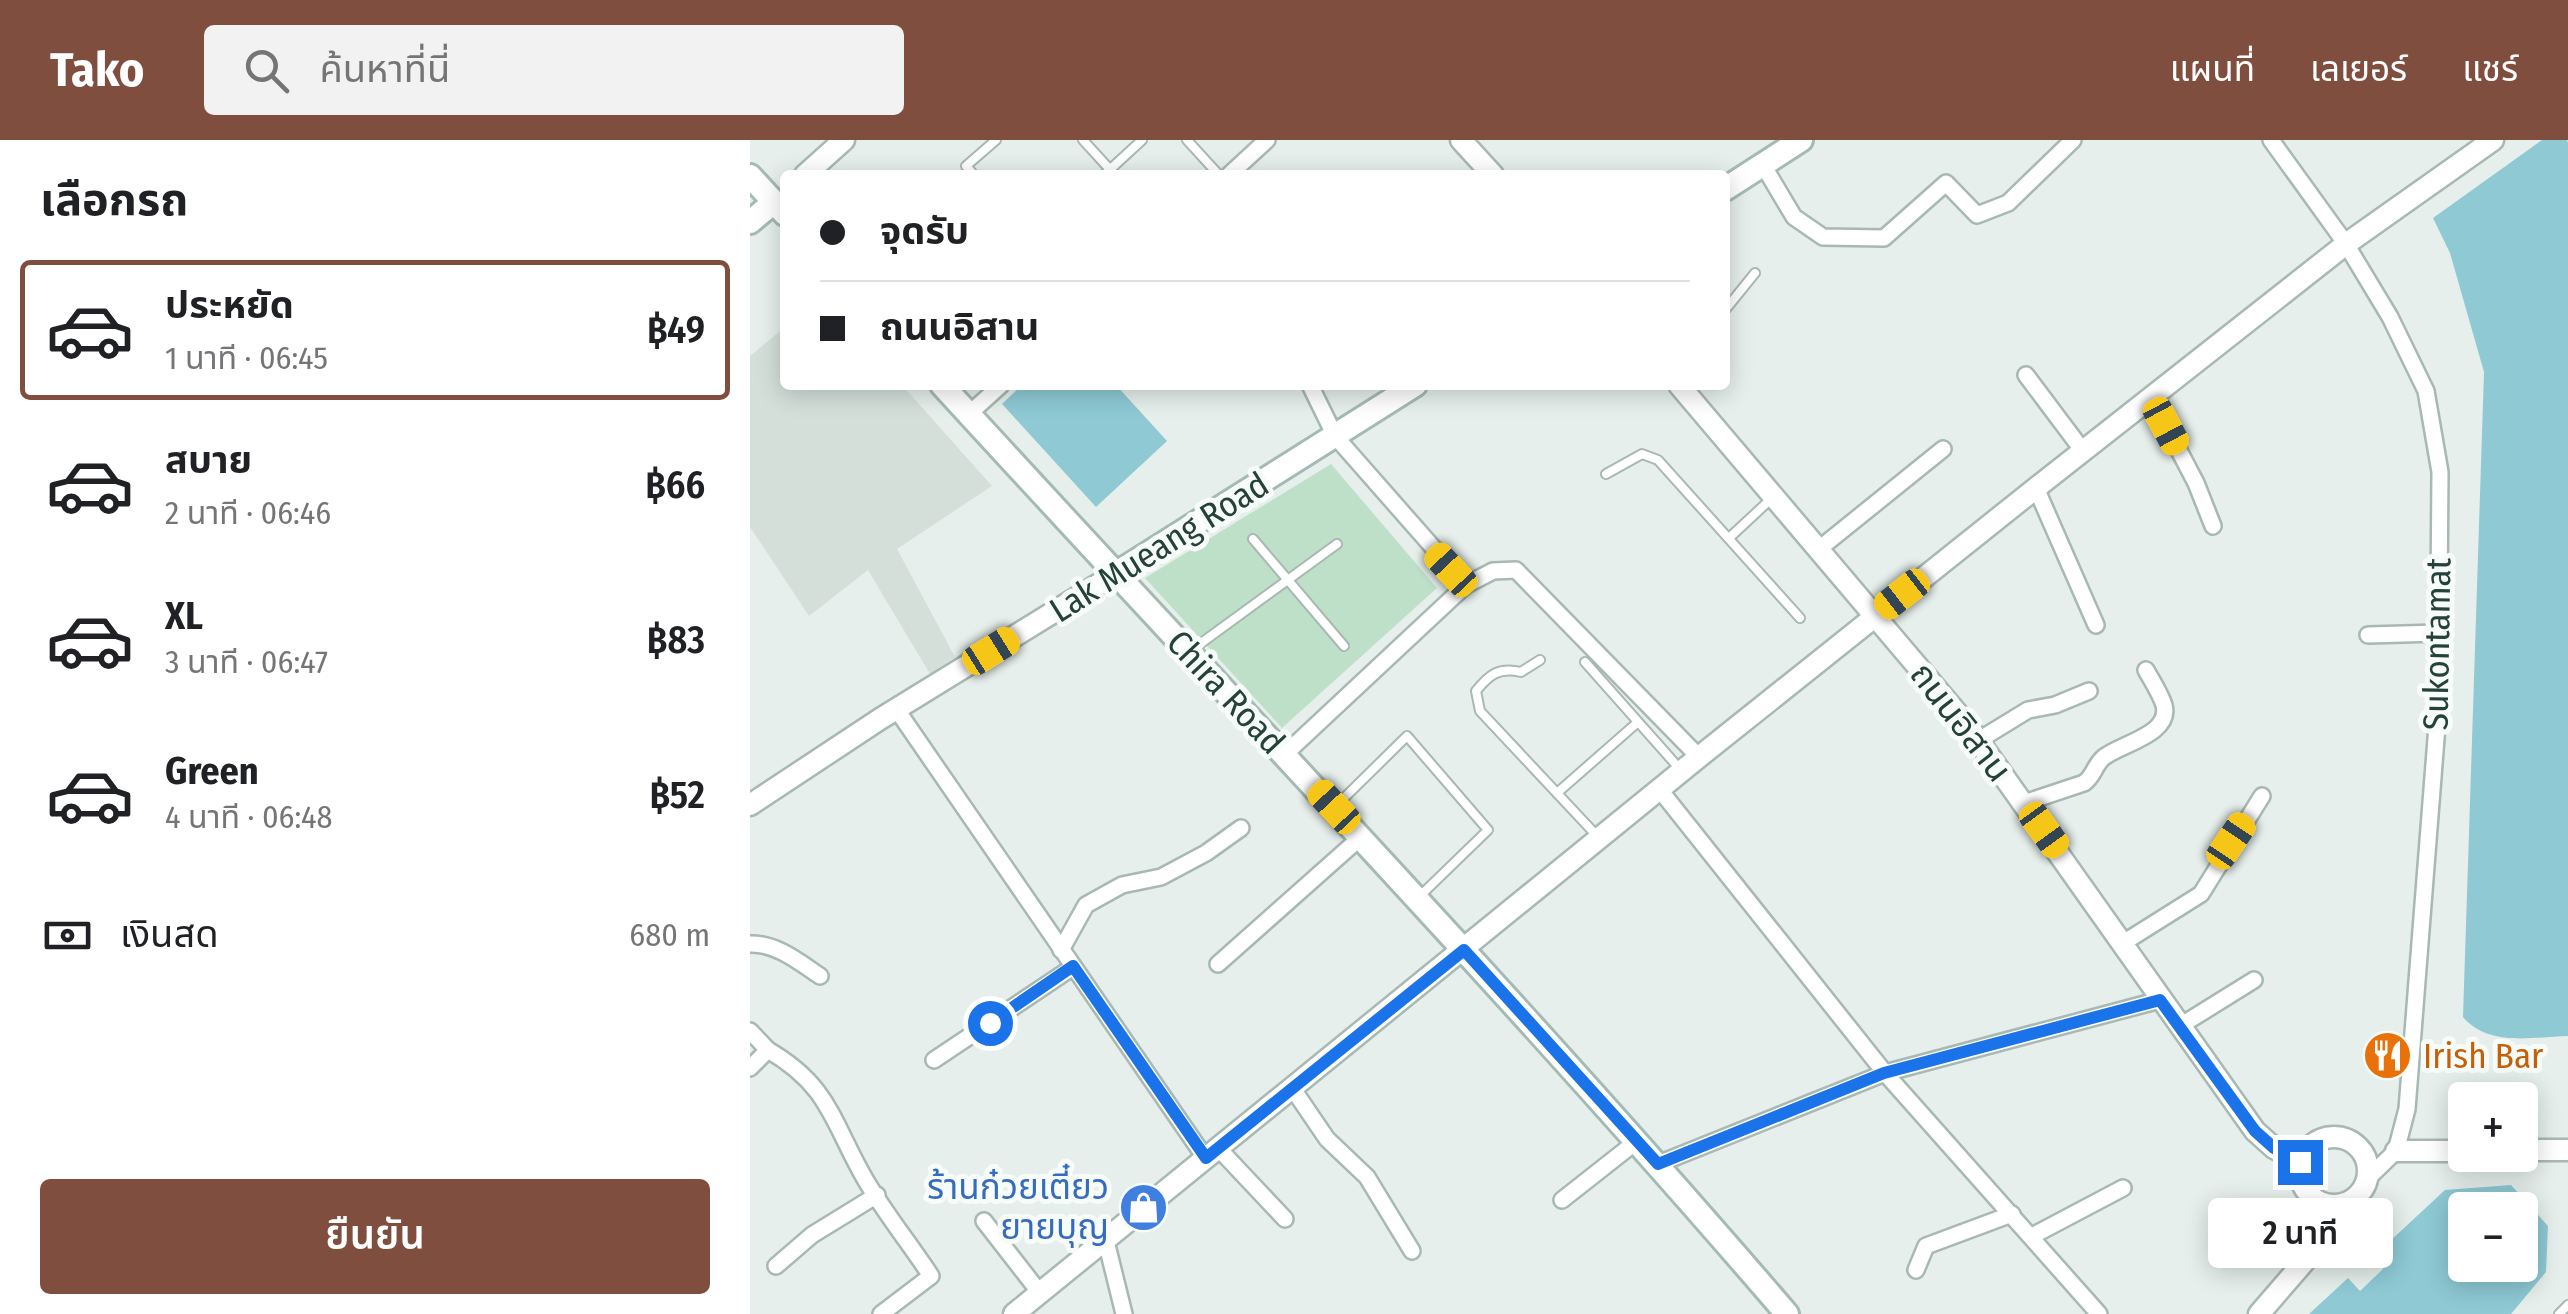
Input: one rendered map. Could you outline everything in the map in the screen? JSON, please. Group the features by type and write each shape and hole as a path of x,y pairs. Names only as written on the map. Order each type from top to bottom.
{"main road":[{"path":"1730,186 1801,140"},
{"path":"750,176 780,202"},
{"path":"750,222 780,204"},
{"name":"Chira Road","path":"947,390 1418,898 1638,1141 1787,1314"},
{"name":"Lak Mueang Road","path":"1117,573 1407,390"}],"street":[{"path":"810,170 844,140"},
{"path":"1234,170 1266,140"},
{"path":"1462,140 1489,170"},
{"path":"1763,164 1794,217 1823,237 1884,238 1946,183 1977,215 2008,204 2073,140"},
{"name":"Sukontamat","path":"2271,140 2346,244 2390,317 2426,391 2440,472 2438,712 2407,1108 2396,1151"},
{"path":"1014,1314 1876,615 2346,244 2493,140"},
{"path":"2026,374 2083,451"},
{"path":"969,414 995,390"},
{"path":"1312,390 1335,436 1466,585"},
{"name":"ถนนอิสาน","path":"1682,390 1979,740 2255,1131 2274,1148 2300,1162"},
{"path":"2151,397 2196,482 2213,526"},
{"path":"1819,549 1943,449"},
{"path":"2036,488 2096,625"},
{"path":"1284,754 1466,585 1493,572 1516,570 1690,764"},
{"name":"Lak Mueang Road","path":"750,805 1117,573"},
{"path":"2368,635 2438,634"},
{"path":"2024,803 2084,783 2104,757 2158,726 2165,716 2164,706 2146,670"},
{"path":"1979,740 2028,710 2089,691"},
{"path":"897,710 1061,950 1213,1154 1285,1218"},
{"path":"1660,790 1884,1073 2099,1314"},
{"path":"2123,943 2200,894 2262,796"},
{"path":"1061,950 1086,905 1122,885 1162,878 1240,828"},
{"path":"1218,964 1361,838"},
{"path":"750,944 762,944 784,953 820,976"},
{"path":"934,1060 1073,966"},
{"path":"2180,1026 2254,980"},
{"path":"1658,1164 1884,1073 2160,1000"},
{"path":"750,1031 768,1050 796,1066 832,1110 866,1181 931,1276 881,1314"},
{"path":"750,1068 768,1050"},
{"path":"1292,1089 1326,1139 1366,1177 1412,1251"},
{"path":"2367,1179 2365,1157 2350,1140 2339,1137 2317,1140 2300,1162 2304,1190 2312,1198 2334,1206 2355,1199 2367,1179 2396,1151 2448,1151"},
{"path":"1562,1200 1638,1141"},
{"path":"2538,1152 2564,1154"},
{"path":"2032,1236 2123,1188"},
{"path":"776,1266 812,1235 877,1194"},
{"path":"2259,1314 2316,1248 2334,1206"},
{"path":"1916,1270 1926,1246 2012,1214"},
{"path":"984,1220 1040,1294"},
{"path":"1106,1241 1124,1314"}],"lane":[{"path":"970,170 966,166 996,140"},
{"path":"1083,140 1108,170"},
{"path":"1113,170 1142,140"},
{"path":"1187,140 1214,170"},
{"path":"1730,304 1755,273"},
{"path":"1606,474 1642,454 1658,460 1800,618"},
{"path":"1729,538 1774,496"},
{"path":"1253,539 1344,646"},
{"path":"1189,652 1337,544"},
{"path":"1540,660 1520,672 1508,669 1490,674 1476,691 1480,711 1599,839"},
{"path":"1585,662 1638,722 1690,764"},
{"path":"1557,793 1638,722"},
{"path":"1334,807 1408,736 1488,830 1418,898"},
{"path":"2559,1314 2568,1305"}],"shaded area":[{"path":"780,331 780,390 906,390 992,486 897,549 955,657 930,674 868,570 809,616 750,527 750,356"}],"green space":[{"path":"1331,464 1437,588 1282,728 1145,578"}],"water":[{"path":"2542,140 2568,143 2568,1036 2511,1038 2485,1033 2463,1017 2484,372 2450,253 2433,218"},
{"path":"1017,390 1121,390 1167,441 1096,507 1002,404"},
{"path":"2511,1185 2517,1192 2448,1192 2448,1282 2538,1282 2511,1314 2309,1314 2348,1278 2360,1291 2383,1269 2375,1255 2445,1190"},
{"path":"2538,1215 2548,1226 2546,1272 2538,1282"}],"place":[{"name":"Irish Bar","path":"2388,1056"},
{"name":"ร้านก๋วยเตี๋ยว ยายบุญ","path":"1144,1207"}],"route":[{"path":"990,1023 1073,966 1206,1158 1464,950 1658,1164 1884,1073 2160,1000 2255,1131 2274,1148 2300,1162"}]}
